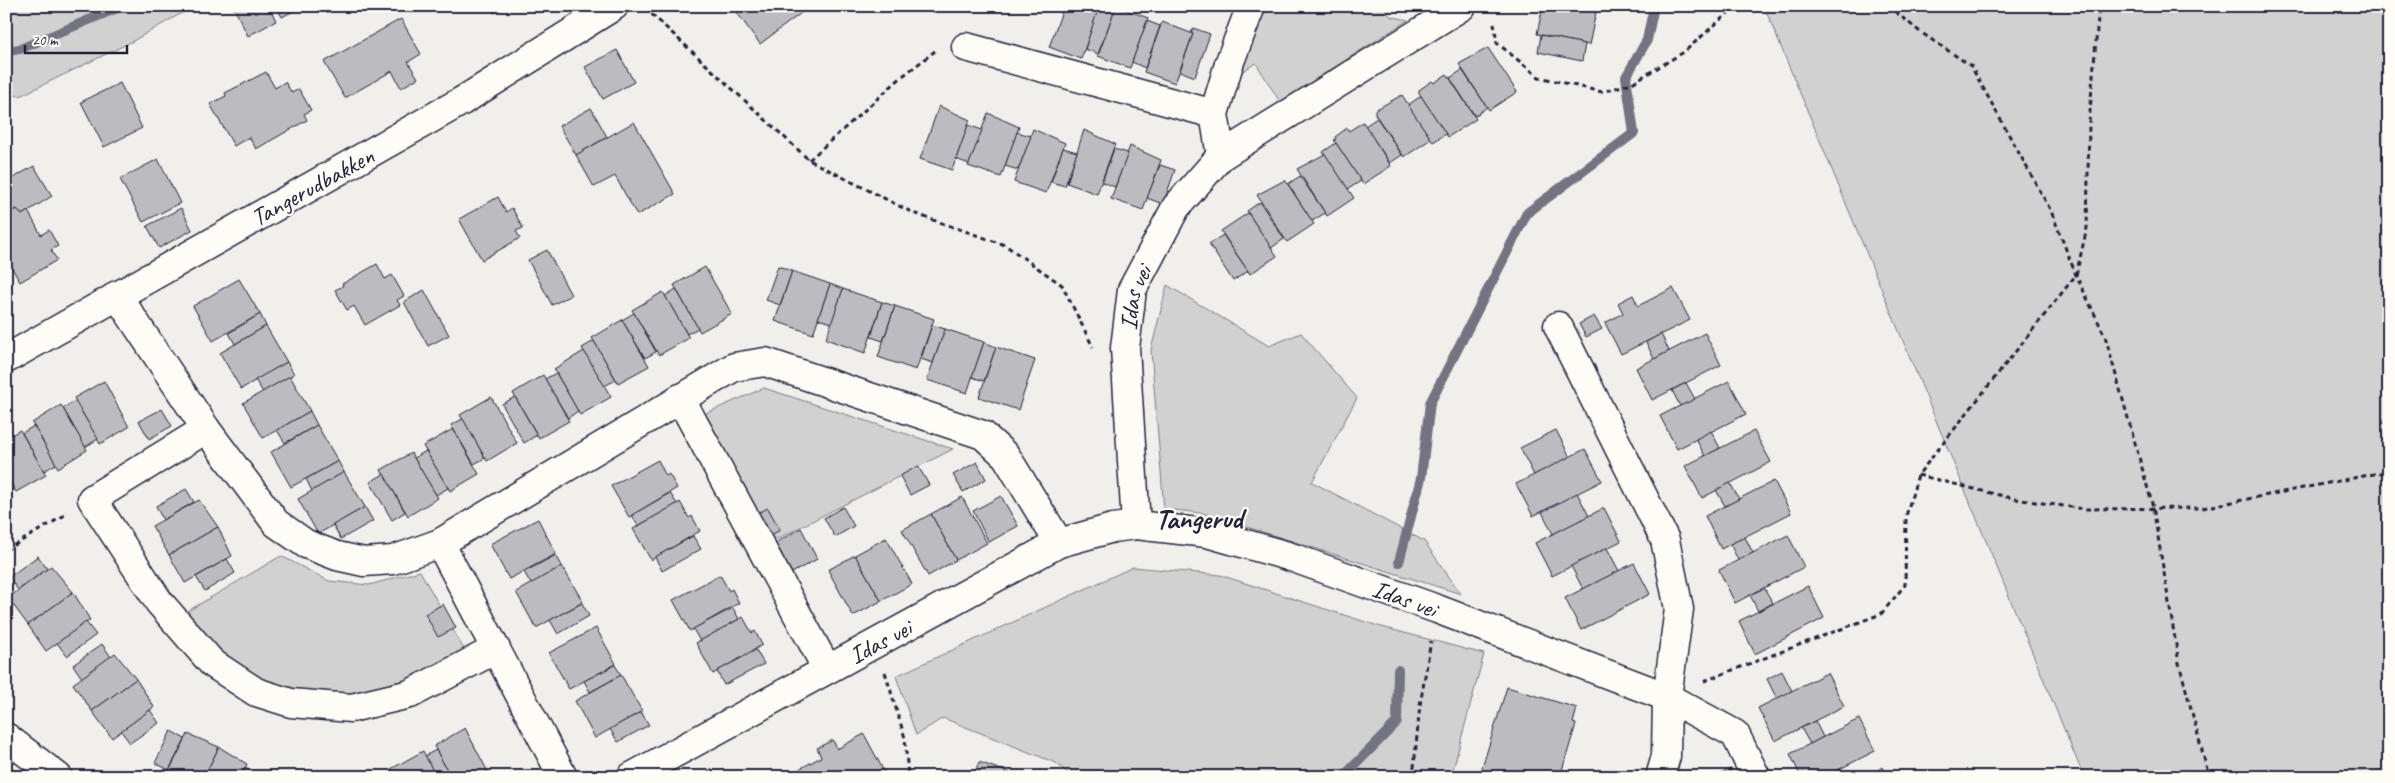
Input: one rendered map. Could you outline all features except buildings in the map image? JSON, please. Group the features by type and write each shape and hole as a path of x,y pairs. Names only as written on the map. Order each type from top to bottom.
{"street":[{"name":"Tangerudbakken","path":"6,359 462,101 614,6"},
{"path":"1221,156 1214,114 1229,64 1251,6"},
{"name":"Idas vei","path":"1136,525 1125,348 1132,290 1176,207 1221,156 1462,6"},
{"path":"966,47 1214,114"},
{"path":"117,296 206,429 276,523 306,544 337,556 364,562 393,560 440,543 734,367 764,362 983,435 1006,456 1059,543"},
{"path":"1558,326 1665,540 1679,609 1667,697 1666,756 1660,777"},
{"path":"680,398 827,669"},
{"path":"206,429 92,499 159,602 212,663 256,692 291,703 351,708 410,694 496,649"},
{"name":"Idas vei","path":"631,777 1059,543 1113,528 1136,525 1207,533 1288,556 1437,609 1667,697 1735,734 1756,777"},
{"path":"440,543 563,777"},
{"path":"6,737 58,777"}],"path":[{"path":"642,6 716,77 809,160 913,213 1005,245 1062,285 1094,348"},
{"path":"1494,23 1497,43 1539,77 1602,92 1632,83 1684,52 1736,6"},
{"path":"1888,6 1919,32 1971,66 2052,211 2076,276 2105,336 2153,507 2179,663 2209,777"},
{"path":"1667,697 1881,614 1905,585 1906,516 1918,474 2076,276 2087,228 2089,122 2099,6"},
{"path":"809,160 904,75 937,49 966,47"},
{"path":"1918,474 2015,499 2084,509 2202,508 2389,471"},
{"path":"6,550 92,499"},
{"path":"1413,777 1420,705 1437,609"},
{"path":"876,643 905,738 908,777"}],"shaded area":[{"path":"6,6 194,6 133,41 20,96 6,94"},
{"path":"1263,6 1384,6 1390,16 1408,20 1280,102 1256,63 1238,74"},
{"path":"1764,6 2389,6 2389,777 2084,777"},
{"path":"1167,285 1269,346 1301,333 1357,398 1312,482 1424,541 1461,594 1202,513 1164,509 1151,350"},
{"path":"764,388 953,449 771,542 702,415"},
{"path":"281,556 329,581 369,585 420,571 466,653 406,685 350,699 291,693 256,681 217,657 181,615"},
{"path":"1133,567 1220,575 1378,626 1484,654 1451,777 1072,777 1056,763 943,718 916,735 896,676"}],"waterway":[{"path":"6,51 20,49 122,6"},
{"path":"1399,562 1421,478 1430,403 1527,213 1634,133 1626,77 1647,40 1654,6"},
{"path":"1343,777 1397,722 1398,670"}],"district":[{"name":"Tangerud","path":"1199,518"}]}
